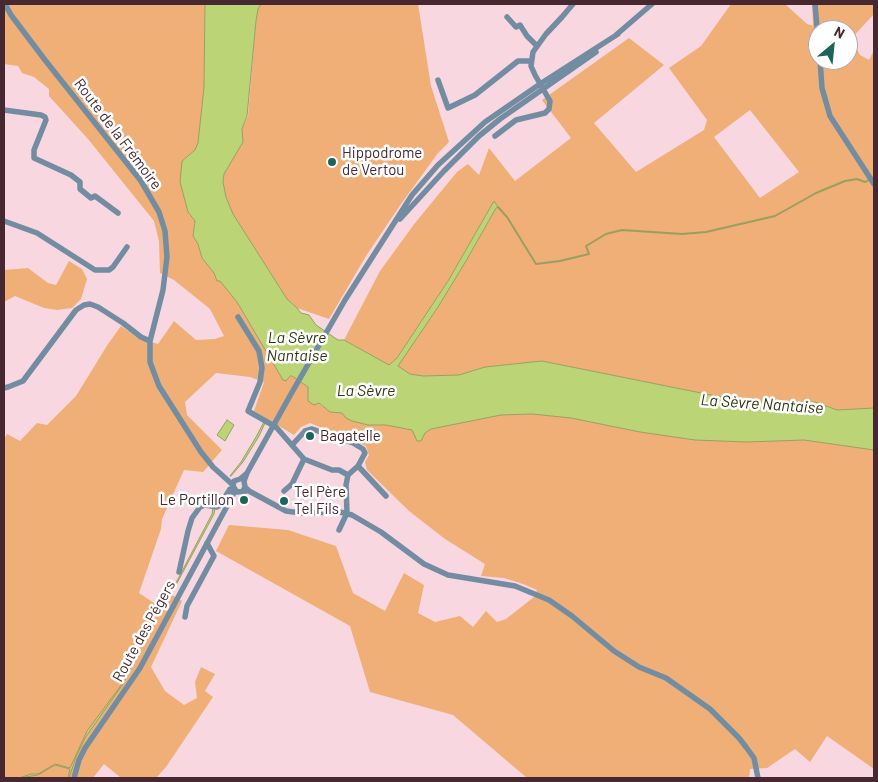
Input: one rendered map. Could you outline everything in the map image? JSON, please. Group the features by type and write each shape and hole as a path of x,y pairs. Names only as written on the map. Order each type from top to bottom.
{"street":[{"name":"Route de la Frémoire","path":"5,4 44,60 141,181 159,212 165,231 167,257 163,290 150,341 150,362 159,386 201,452 213,467 239,487 286,511 346,513"},
{"path":"495,136 516,120 541,114 548,110 550,101 534,75 531,61 536,46 572,4"},
{"path":"179,572 192,518 200,507 220,505 230,489 239,487 331,325 412,195 438,165 485,122 587,59 652,4"},
{"path":"815,4 816,20"},
{"path":"506,17 516,27 520,25 536,46"},
{"path":"438,80 448,108 475,95 518,61 531,61"},
{"path":"821,70 822,88 830,116 873,182"},
{"path":"390,229 466,149 541,87"},
{"path":"4,110 45,117 46,120 34,150 34,158 71,175 80,182 80,189 92,198 95,196 118,213"},
{"path":"4,221 38,233 95,270 109,270 127,247"},
{"path":"4,388 23,381 76,310 84,305 90,304 98,307 141,337 150,341"},
{"path":"238,317 259,351 262,368 260,382 248,411 274,426 293,444 304,459 332,470 339,470 348,475"},
{"path":"293,444 305,431 312,429 328,433 363,449 364,456 358,466 348,475 346,513 338,530"},
{"path":"284,491 292,484 304,459"},
{"path":"358,466 386,496"},
{"name":"Route des Pégers","path":"74,778 79,760 140,668 239,487"},
{"path":"346,513 362,520 436,570 448,575 515,586 551,601 614,651 639,666 666,678 710,709 739,738 754,758 758,778"},
{"path":"185,617 187,606 214,556 207,543"}],"shaded area":[{"path":"4,4 205,4 204,87 198,143 195,150 182,161 188,212 195,221 193,236 198,244 202,258 217,280 220,280 237,302 283,380 292,376 308,387 309,401 314,405 318,403 330,412 342,413 368,425 386,425 413,430 421,441 425,433 431,429 501,415 532,414 571,418 640,432 695,440 747,442 804,440 874,450 874,769 827,736 810,762 795,749 767,768 750,769 749,778 527,778 453,715 370,692 350,626 216,551 229,525 288,530 336,546 353,593 385,611 404,573 424,585 418,613 435,622 460,616 473,627 486,611 497,622 506,619 534,597 537,590 504,578 481,576 485,564 445,539 409,511 367,470 365,462 369,455 366,446 310,423 301,427 294,435 254,411 264,382 250,377 216,373 185,402 187,415 222,450 203,472 184,470 162,519 161,529 139,593 154,603 164,590 182,601 151,667 165,691 184,705 197,698 195,682 201,667 215,674 205,691 213,697 166,767 156,778 121,778 104,764 93,778 4,778 4,439 7,434 20,441 37,423 47,425 76,396 121,326 138,338 158,344 174,321 196,340 215,339 224,336 210,309 174,280 160,273 159,241 154,221 88,139 49,96 49,89 34,77 22,73 18,66 4,64"},
{"name":"Hippodrome de Vertou","path":"261,4 418,4 431,86 449,142 438,153 401,204 366,256 329,319 297,308 287,299 233,214 226,197 223,182 224,174 243,142 242,129 248,116 256,21"},
{"path":"731,4 785,4 808,24 808,70 858,70 858,51 860,55 869,60 874,50 874,408 837,410 815,402 766,402 716,396 542,361 485,367 459,375 423,376 410,374 397,366 438,307 498,207 494,201 448,281 397,358 389,365 344,340 380,271 415,223 457,172 468,164 479,175 489,148 515,181 571,138 542,100 629,38 664,65 594,123 636,172 704,130 707,120 669,68 701,46","holes":["750,110 799,172 760,198 714,137"]},
{"path":"812,4 874,4 874,14 858,31 858,20 813,20"},
{"path":"69,261 82,269 87,279 81,299 72,308 57,310 44,308 15,296 4,302 4,270 28,268 48,283 56,285"}],"water":[{"path":"205,4 261,4 256,21 247,116 242,129 243,142 224,174 223,182 226,197 233,214 287,299 301,313 309,315 316,325 338,340 344,340 389,365 397,358 448,281 494,201 498,207 438,307 398,366 410,374 423,376 459,375 485,367 542,361 716,396 766,402 815,402 837,410 874,408 874,450 804,440 747,442 695,440 640,432 571,418 532,414 501,415 431,429 425,433 421,441 417,441 412,430 386,425 368,425 352,421 342,413 330,412 319,403 314,405 308,401 308,387 292,376 286,381 283,380 237,302 220,281 217,281 214,273 202,258 198,244 193,236 195,221 188,212 180,182 182,161 195,150 198,143 204,87"},
{"path":"227,420 234,425 225,441 217,435"},
{"path":"264,422 259,436 243,462 230,476 241,462"},
{"path":"213,508 215,508 214,514 169,598 152,616 151,626 139,644 138,652 123,684 85,738 69,778 70,769 55,765 38,775 19,778 38,774 55,764 70,768 87,731 122,684 137,652 139,642 150,625 150,616 168,598 212,514"}],"waterway":[{"path":"498,207 507,217 536,264 560,261 589,254 586,246 606,234 622,230 682,234 706,232 775,216 816,193 845,181 857,179 865,182 874,177"}],"place":[{"name":"Hippodrome de Vertou","path":"332,162"},
{"name":"Bagatelle","path":"310,436"},
{"name":"Le Portillon","path":"244,500"},
{"name":"Tel Père Tel Fils","path":"284,501"}],"water label":[{"name":"La Sèvre Nantaise","path":"297,347"},
{"name":"La Sèvre","path":"366,391"},
{"name":"La Sèvre Nantaise","path":"762,404"}]}
